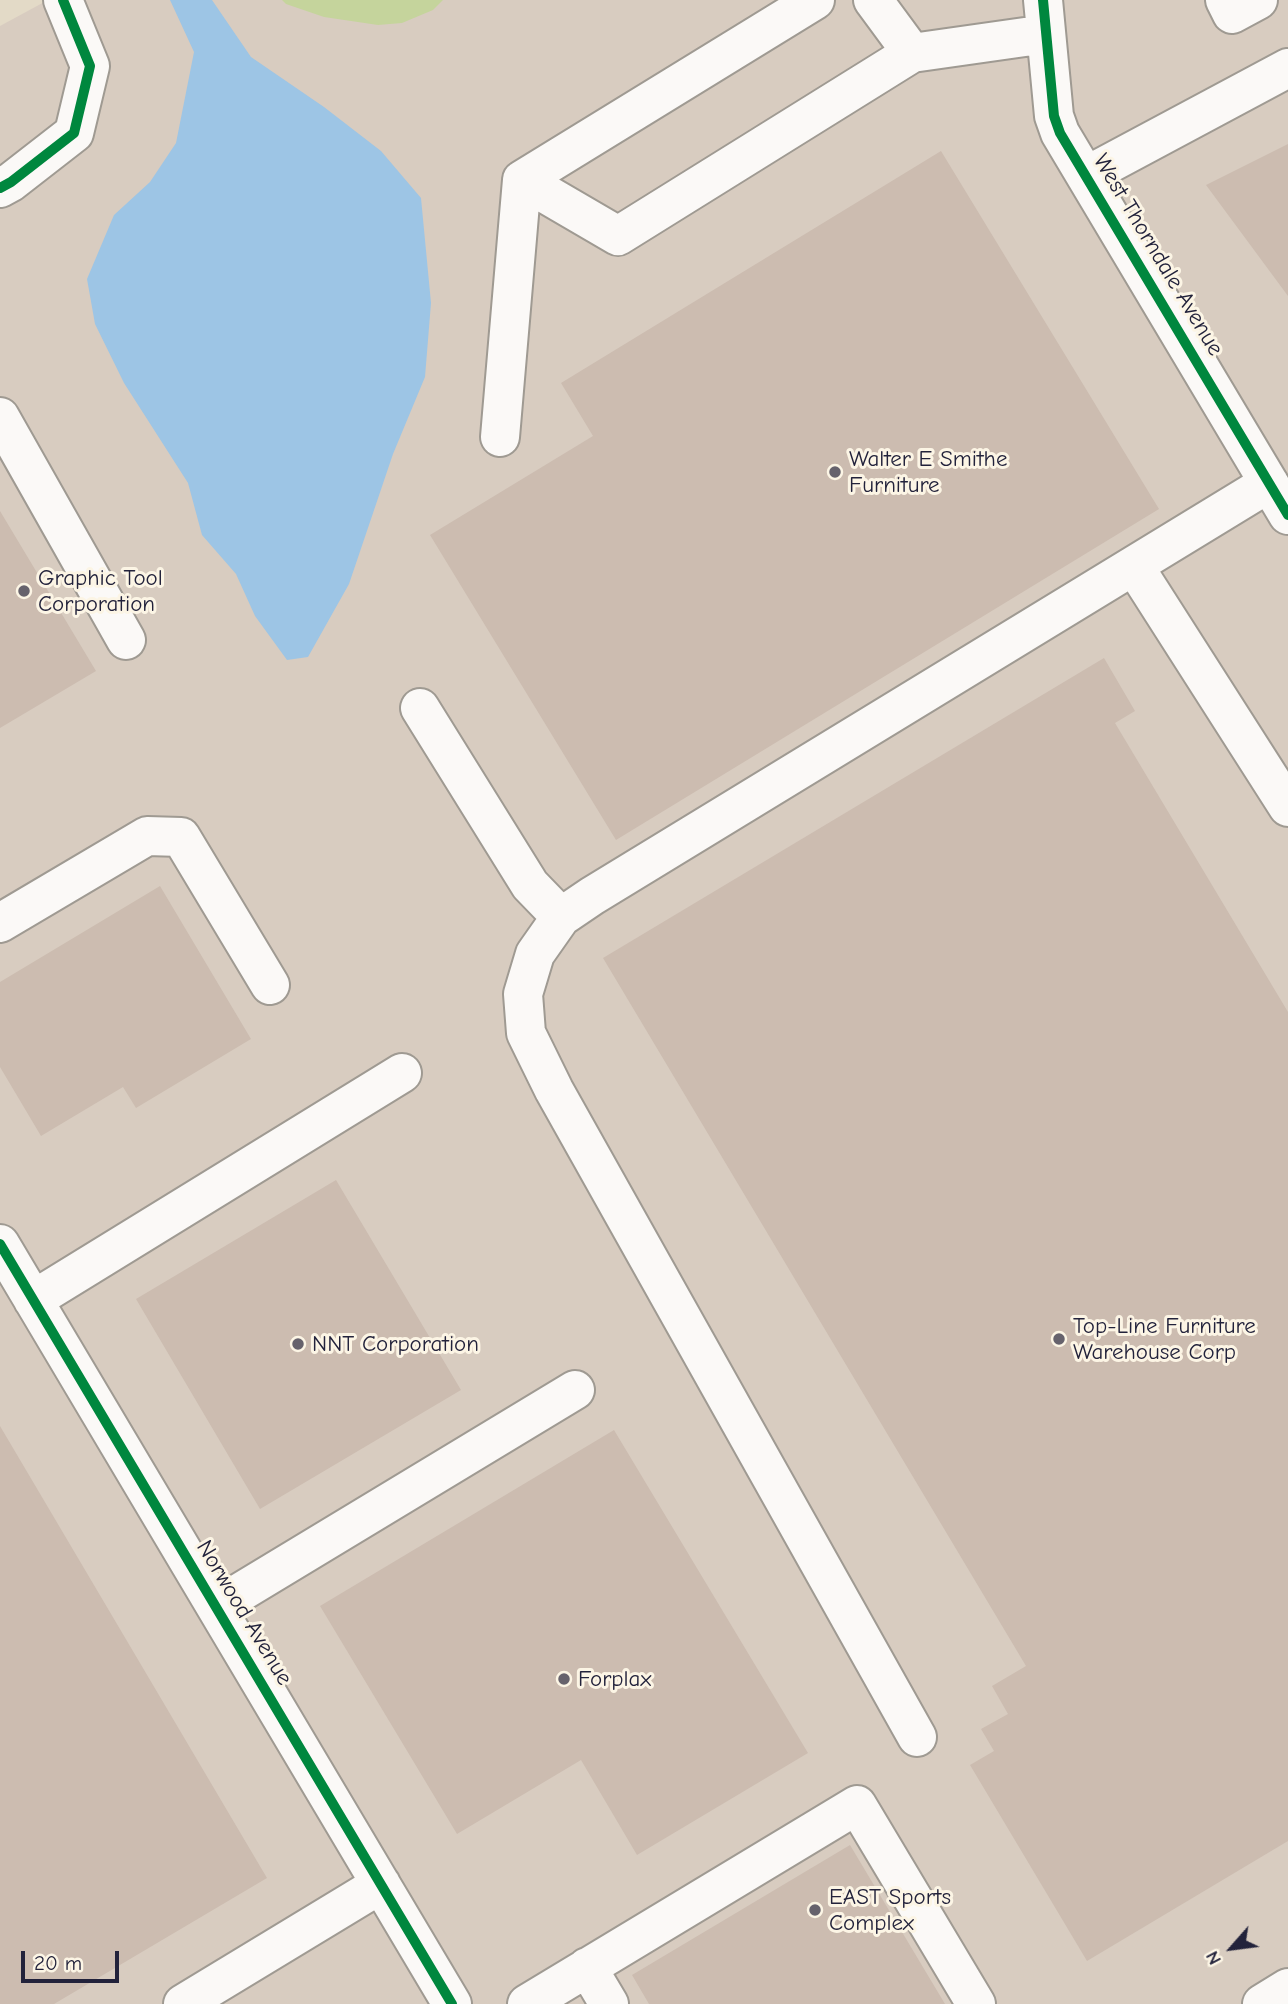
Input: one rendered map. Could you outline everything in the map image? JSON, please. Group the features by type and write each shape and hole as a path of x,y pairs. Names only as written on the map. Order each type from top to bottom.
{"street":[{"path":"0,188 74,133 90,66 63,0"},
{"path":"522,180 815,0"},
{"path":"873,0 912,53"},
{"path":"1224,0 1231,14 1258,0"},
{"path":"522,180 618,236 912,53 1044,17"},
{"name":"West Thorndale Avenue","path":"1044,17 1054,116 1060,133 1279,499"},
{"path":"1086,176 1288,68"},
{"path":"499,438 522,180"},
{"path":"0,417 126,640"},
{"path":"917,1737 554,1090 526,1032 523,993 535,954 561,917 627,874 1134,566 1279,499"},
{"path":"1134,566 1288,807"},
{"path":"420,708 530,885 561,917"},
{"path":"0,923 147,836 181,837 270,985"},
{"path":"33,1300 402,1073"},
{"name":"Norwood Avenue","path":"0,1244 452,2004"},
{"path":"216,1607 575,1390"},
{"path":"527,2004 857,1805 976,2004"},
{"path":"183,2004 381,1884"},
{"path":"587,1968 609,2004"},
{"path":"1262,2004 1288,1988"}],"shaded area":[{"path":"48,0 1288,0 1288,2004 0,2004 0,26"}],"green space":[{"path":"282,0 443,0 433,10 402,23 378,25 324,17 286,4"}],"water":[{"path":"170,0 212,0 251,57 324,107 381,151 421,198 431,303 425,377 393,454 349,584 308,657 287,660 255,616 236,574 202,535 188,483 124,383 95,324 87,279 114,215 150,182 176,143 194,52"}],"building":[{"path":"1288,144 1288,296 1206,185"},
{"name":"Walter E Smithe Furniture","path":"941,151 1159,509 616,840 430,535 593,436 561,383"},
{"name":"Graphic Tool Corporation","path":"0,511 96,671 0,728"},
{"name":"Top-Line Furniture Warehouse Corp","path":"1104,658 1135,711 1115,723 1288,1012 1288,1841 1087,1961 970,1765 994,1751 981,1729 1008,1714 992,1686 1026,1666 603,958"},
{"path":"160,886 251,1039 136,1108 123,1087 41,1136 0,1067 0,982"},
{"name":"NNT Corporation","path":"336,1180 461,1390 260,1509 136,1299"},
{"path":"0,1426 267,1878 54,2004 0,2004"},
{"name":"Forplax","path":"614,1430 808,1753 637,1855 581,1760 457,1834 320,1606"},
{"name":"EAST Sports Complex","path":"850,1845 945,2004 649,2004 632,1975"}],"cycle path":[{"path":"0,188 74,133 90,66 63,0"},
{"path":"1043,0 1054,116 1060,133 1288,515"},
{"path":"0,1244 452,2004"}],"place":[{"name":"Walter E Smithe Furniture","path":"835,472"},
{"name":"Graphic Tool Corporation","path":"24,591"},
{"name":"Top-Line Furniture Warehouse Corp","path":"1059,1339"},
{"name":"NNT Corporation","path":"298,1344"},
{"name":"Forplax","path":"564,1679"},
{"name":"EAST Sports Complex","path":"815,1910"}]}
